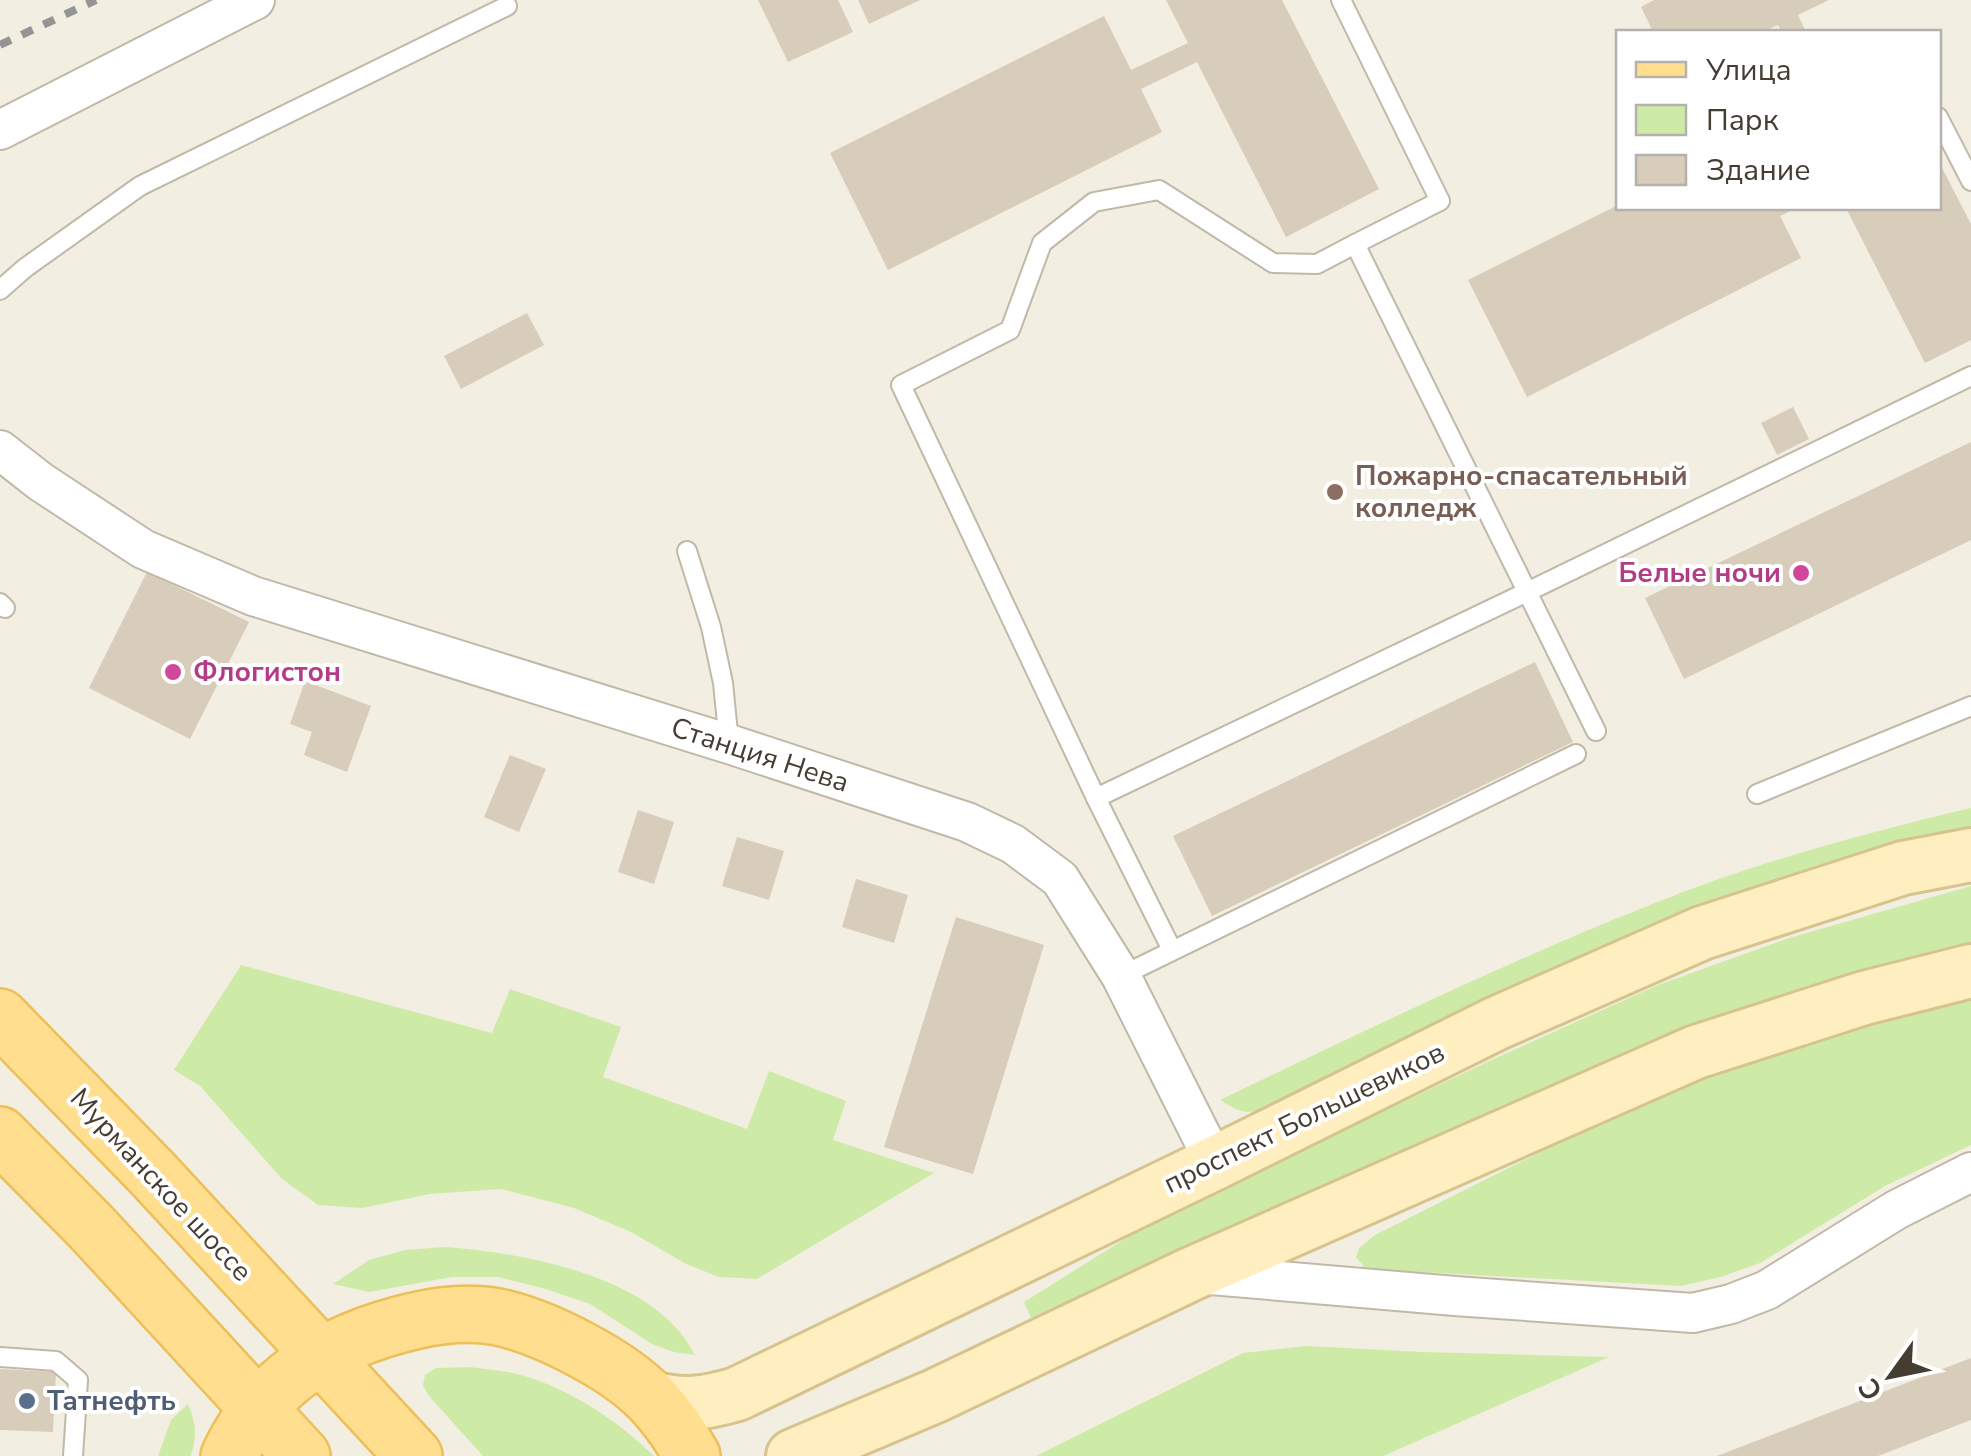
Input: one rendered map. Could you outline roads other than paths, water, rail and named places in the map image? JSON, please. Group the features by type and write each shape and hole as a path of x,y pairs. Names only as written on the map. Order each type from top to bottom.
{"main road":[{"name":"проспект Большевиков","path":"650,1398 680,1405 737,1394 1497,1023 1702,933 1902,868 1971,855"},
{"path":"793,1456 935,1396 1191,1274 1696,1052 1864,998 1971,971"},
{"name":"Мурманское шоссе","path":"0,1017 152,1173 414,1456"},
{"path":"0,1135 92,1228 302,1456"},
{"path":"230,1456 259,1410 320,1355 377,1330 440,1316 496,1317 547,1333 608,1366 650,1398 692,1456"}],"street":[{"path":"0,130 255,0"},
{"name":"Станция Нева","path":"0,450 144,548 253,596 729,744 967,822 1013,844 1060,880 1121,976 1215,1163"},
{"path":"1191,1274 1693,1313 1767,1290 1880,1219 1971,1172"}],"lane":[{"path":"1172,950 901,385 1010,330 1042,243 1094,202 1160,190 1274,263 1317,264 1440,201 1341,0"},
{"path":"0,290 140,186 507,6"},
{"path":"1941,123 1971,181"},
{"path":"1355,244 1596,730"},
{"path":"1096,798 1971,376"},
{"path":"688,551 723,684 729,744"},
{"path":"1757,794 1971,706"},
{"path":"1121,976 1576,754"},
{"path":"0,1357 56,1361 78,1380 74,1456"}],"railway":[{"path":"0,45 96,0"}],"place":[{"name":"Пожарно-спасательный колледж","path":"1335,492"},
{"name":"Белые ночи","path":"1801,573"},
{"name":"Флогистон","path":"173,672"},
{"name":"Татнефть","path":"27,1401"}]}
